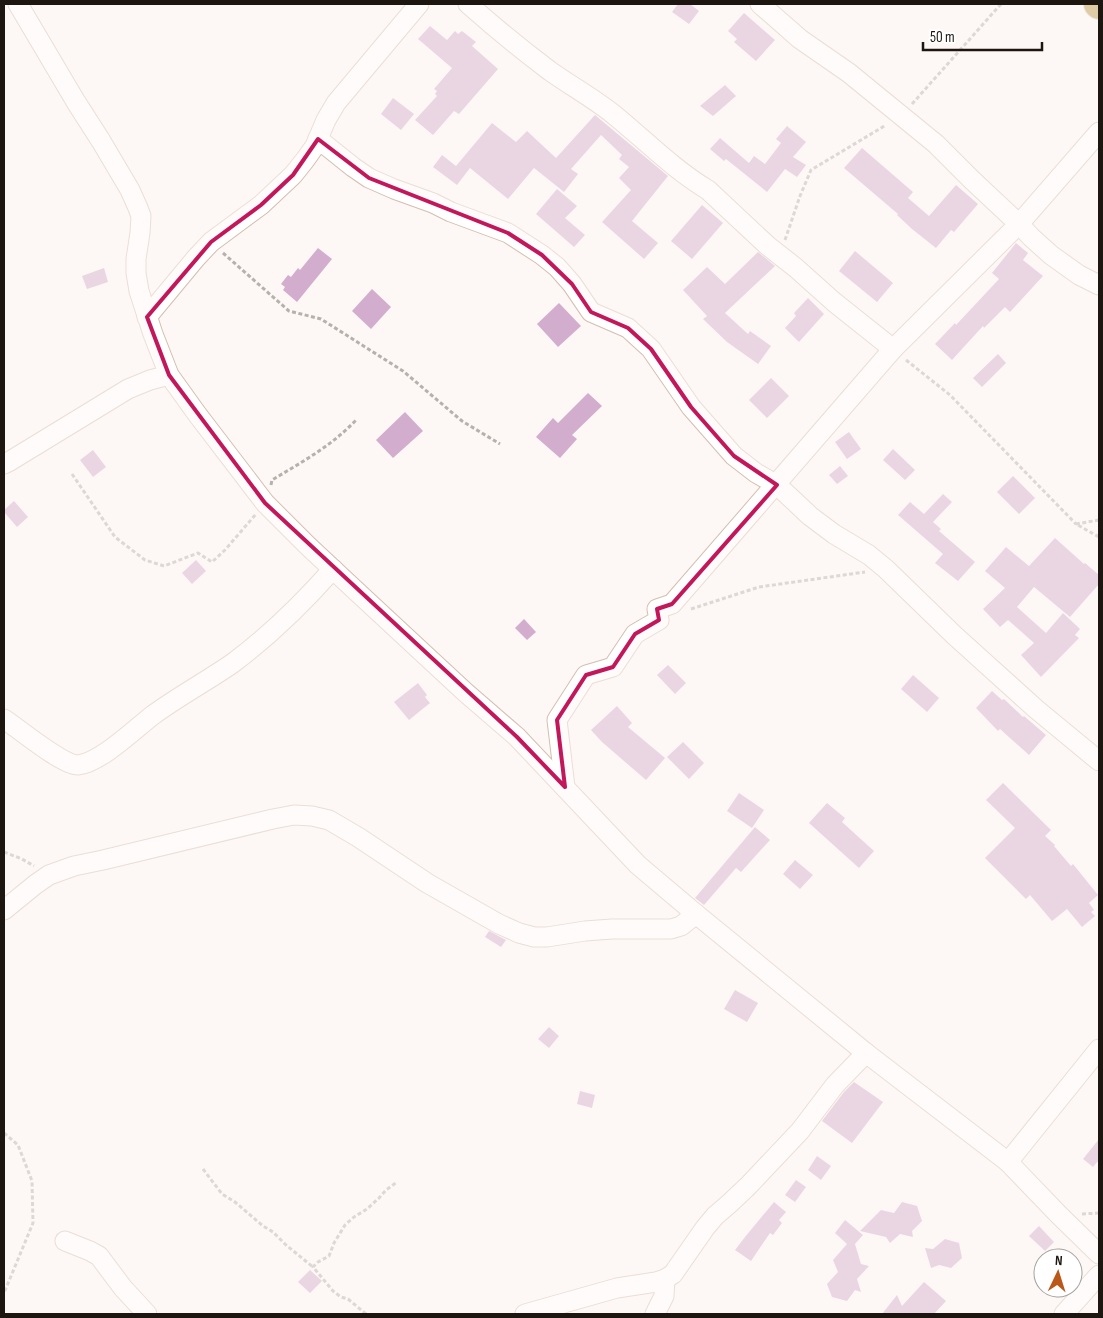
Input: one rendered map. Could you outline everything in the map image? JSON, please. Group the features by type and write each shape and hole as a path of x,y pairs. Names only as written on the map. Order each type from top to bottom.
{"street":[{"path":"18,4 106,148 138,208 141,216 136,259 139,291 169,375 265,503 308,546 465,692 517,737 638,865 866,1053 1008,1162 1099,1254"},
{"path":"148,317 211,242 261,205 279,189 305,160 336,103 419,4"},
{"path":"468,4 545,67 614,114 696,183 708,190 754,233 834,302 894,349"},
{"path":"760,4 800,39 849,73 936,144 1031,237 1062,264 1099,285"},
{"path":"565,787 557,720 586,675 613,667 635,634 659,620 657,609 672,604 894,349 1019,224 1099,132"},
{"path":"318,139 352,167 369,178 508,233 542,255 572,284 591,312 628,328 651,349 690,407 734,456 756,473 777,485 810,516 834,534 869,555 886,569 954,636 1036,709 1099,761"},
{"path":"4,464 128,389 169,375"},
{"path":"4,719 66,762 78,765 94,759 108,751 162,709 233,662 298,608 333,569"},
{"path":"4,910 49,875 74,866 294,815 312,816 329,820 427,883 499,924 534,937 612,929 671,929 681,926 696,914"},
{"path":"1008,1162 1099,1049"},
{"path":"526,1314 617,1288 656,1282 673,1274 715,1216 800,1131 835,1085 866,1053"},
{"path":"65,1241 99,1256 123,1288 147,1314"},
{"path":"1064,1314 1099,1275"},
{"path":"655,1314 664,1296 665,1279"}],"path":[{"path":"780,255 811,170 901,116 1001,4"},
{"path":"211,242 289,312 321,320 403,371 462,421 500,444"},
{"path":"894,349 950,395 1076,524 1099,537"},
{"path":"72,474 115,537 145,560 164,566 198,553 212,562 225,550 265,503 272,480 329,444 357,419"},
{"path":"1076,524 1099,520"},
{"path":"659,620 759,587 886,569"},
{"path":"4,852 22,859 49,875"},
{"path":"4,1133 18,1145 32,1181 33,1223 4,1293"},
{"path":"203,1169 222,1194 273,1232 313,1267 333,1291 342,1297 348,1298 366,1314"},
{"path":"313,1267 329,1256 345,1225 397,1182"}],"highlighted area":[{"path":"318,139 369,178 508,233 542,255 572,284 591,312 628,328 651,349 691,407 734,456 777,485 672,604 657,609 659,620 635,634 613,667 586,675 557,720 565,787 517,737 265,503 169,375 147,317 211,242 261,205 293,175"}],"building":[{"path":"678,4 690,4 699,11 689,24 672,12"},
{"path":"744,13 775,40 756,61 734,42 737,39 728,31"},
{"path":"430,26 447,40 455,31 458,34 462,31 476,42 472,46 498,69 459,114 454,111 433,135 415,120 437,96 435,94 437,91 434,89 452,68 418,39"},
{"path":"725,85 736,96 713,116 700,106"},
{"path":"393,98 414,114 401,130 381,114"},
{"path":"595,115 668,176 632,221 658,243 644,259 602,222 631,190 619,178 629,167 619,159 622,155 601,135 571,169 578,174 564,192 534,168 508,199 470,168 457,185 433,167 442,155 456,166 492,123 516,142 527,131 556,158"},
{"path":"787,126 806,142 793,157 806,165 797,177 785,169 767,192 726,159 724,161 710,149 720,138 749,163 754,156 765,164 781,143 776,139"},
{"path":"862,148 913,192 908,198 929,216 956,185 978,204 954,232 951,230 936,248 844,168"},
{"path":"557,189 577,206 565,218 585,235 574,247 536,214"},
{"path":"702,205 723,223 692,259 671,241"},
{"path":"1016,243 1028,253 1023,260 1043,276 1010,312 1005,307 984,328 983,326 952,360 935,344 955,323 956,325 999,279 992,273"},
{"path":"318,248 332,259 297,302 283,290 285,287 281,284 288,275 291,277 298,268 300,270"},
{"path":"855,251 893,283 877,302 839,271"},
{"path":"758,252 775,266 725,313 748,334 750,331 771,346 758,364 727,342 703,319 707,316 683,290 707,267 725,284"},
{"path":"104,268 108,282 87,289 82,276"},
{"path":"372,289 391,307 371,329 352,311"},
{"path":"808,298 824,314 799,342 785,328 796,316 794,313"},
{"path":"559,303 581,326 558,347 537,324"},
{"path":"998,354 1006,363 982,387 973,378"},
{"path":"771,378 789,396 767,418 749,400"},
{"path":"588,393 602,406 572,435 577,439 560,458 536,437 553,418 558,423"},
{"path":"405,412 423,431 393,458 376,440"},
{"path":"849,432 861,449 847,459 835,442"},
{"path":"893,449 915,470 905,480 883,460"},
{"path":"93,450 106,467 93,477 80,460"},
{"path":"840,466 848,476 837,484 829,475"},
{"path":"1013,476 1035,498 1019,514 997,492"},
{"path":"943,494 952,502 933,522 941,529 939,531 975,562 958,581 935,563 943,554 898,515 910,502 924,514"},
{"path":"14,501 28,517 17,527 4,512"},
{"path":"1055,538 1099,575 1099,584 1070,617 1034,587 1017,607 1046,633 1063,613 1080,629 1075,635 1079,638 1041,677 1021,655 1034,643 1008,620 1000,627 983,609 1005,588 985,571 1006,547 1029,566"},
{"path":"196,560 206,571 192,584 182,573"},
{"path":"524,619 536,632 527,640 515,628"},
{"path":"668,665 686,683 675,694 657,675"},
{"path":"913,675 939,698 927,712 901,689"},
{"path":"418,683 427,695 425,697 430,703 409,720 394,702"},
{"path":"992,691 1046,735 1029,755 1000,729 998,731 976,708"},
{"path":"617,706 632,723 628,727 665,758 646,780 591,730"},
{"path":"683,742 704,763 689,779 667,757"},
{"path":"1003,783 1051,830 1045,836 1055,845 1071,866 1073,864 1098,895 1089,903 1094,910 1091,912 1095,916 1082,927 1067,909 1052,921 1030,895 1026,899 985,858 1015,828 986,800"},
{"path":"739,793 764,810 752,828 727,811"},
{"path":"827,803 845,818 842,822 874,851 859,868 809,823"},
{"path":"755,827 770,840 741,872 736,868 704,905 695,898"},
{"path":"795,860 813,875 800,889 783,874"},
{"path":"489,931 506,940 501,947 485,937"},
{"path":"735,990 758,1003 747,1022 724,1009"},
{"path":"549,1027 559,1036 549,1048 538,1039"},
{"path":"854,1082 883,1102 852,1143 822,1121"},
{"path":"580,1091 595,1095 592,1108 577,1104"},
{"path":"1099,1139 1099,1160 1093,1167 1083,1159"},
{"path":"817,1156 831,1166 821,1180 808,1170"},
{"path":"796,1180 806,1187 795,1202 785,1195"},
{"path":"774,1202 786,1212 779,1220 782,1223 773,1235 770,1233 751,1261 735,1250"},
{"path":"902,1202 917,1206 922,1221 912,1231 913,1237 900,1234 890,1243 886,1237 860,1231 881,1210 894,1213"},
{"path":"845,1220 863,1235 855,1244 861,1264 869,1266 857,1279 861,1292 855,1290 847,1301 832,1297 827,1284 838,1272 833,1260 847,1244 835,1233"},
{"path":"1039,1226 1054,1242 1048,1248 1042,1248 1029,1236"},
{"path":"945,1239 959,1243 962,1258 951,1268 939,1265 931,1268 925,1248 933,1249"},
{"path":"310,1270 322,1281 310,1293 298,1282"},
{"path":"924,1282 946,1301 934,1314 882,1314 897,1295 902,1306"}]}
